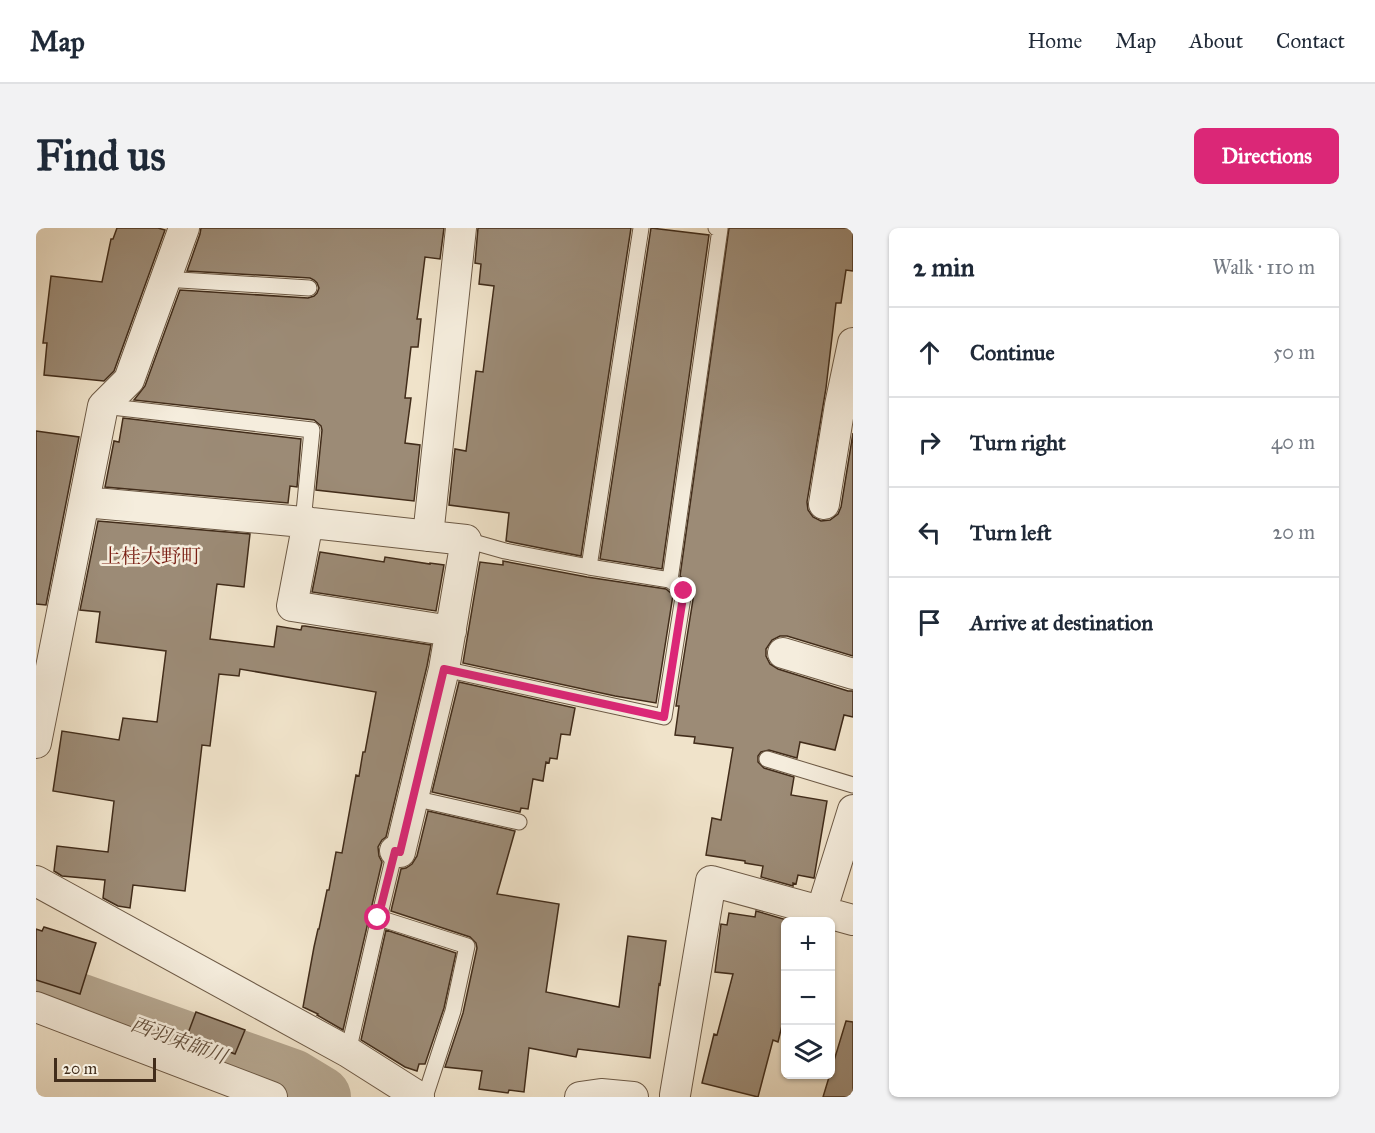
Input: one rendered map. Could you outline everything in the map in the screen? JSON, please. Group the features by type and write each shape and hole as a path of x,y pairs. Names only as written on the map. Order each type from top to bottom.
{"street":[{"path":"36,743 103,406 129,380 184,228"},
{"path":"428,536 461,228"},
{"path":"824,504 847,406 853,343"},
{"path":"84,502 305,522 466,540 444,669 400,852 395,851"},
{"path":"305,522 292,606 451,631"},
{"path":"783,653 853,674"},
{"path":"819,916 853,810"},
{"path":"36,881 348,1052 419,1097"},
{"path":"676,1096 711,881 819,916 853,920"},
{"path":"36,1007 272,1097"},
{"path":"580,1097 601,1094 633,1097"}],"lane":[{"path":"589,567 641,228"},
{"path":"670,580 720,229 716,228"},
{"path":"164,279 309,288"},
{"path":"103,406 312,430 305,522"},
{"path":"444,669 664,717 684,591 670,580 505,551 466,540"},
{"path":"767,759 853,785"},
{"path":"413,798 519,822"},
{"path":"348,1052 395,851"},
{"path":"378,918 467,946 453,1011 425,1097"}],"building":[{"path":"117,228 165,230 114,371 104,381 44,375 47,343 43,343 51,276 102,282 111,239"},
{"path":"201,228 444,228 440,259 425,257 417,319 421,319 418,347 411,347 405,398 411,398 405,443 420,445 414,501 316,490 322,430 314,420 134,400 145,386 180,290 308,298 314,296 319,288 317,283 310,278 187,271"},
{"path":"478,228 631,228 581,556 506,541 509,513 449,505 455,449 466,451 476,371 483,372 494,286 479,284 481,264 475,263"},
{"path":"651,228 709,235 662,569 600,559"},
{"path":"729,228 853,228 853,271 846,270 841,303 836,303 826,388 807,502 808,510 813,517 821,521 830,520 838,514 853,433 853,656 787,636 780,636 772,640 766,649 766,656 770,664 778,669 853,691 853,717 844,715 835,750 800,742 797,758 769,750 761,752 758,756 758,762 764,768 794,777 791,795 827,801 814,878 798,875 796,884 793,883 793,886 761,877 763,866 706,855 712,818 721,820 733,748 694,743 695,737 675,735 679,706 676,706 694,593 690,584 680,576"},
{"path":"123,418 301,439 297,487 290,486 288,503 105,487 114,441 119,442"},
{"path":"36,431 79,437 46,605 36,604"},
{"path":"98,521 250,534 244,587 217,584 210,639 274,647 277,626 301,630 302,626 305,626 431,645 386,837 378,847 382,862 343,1030 303,1007 336,852 342,853 356,775 359,776 363,752 365,752 376,692 240,669 239,676 219,674 210,746 202,745 185,891 133,885 130,908 118,906 103,898 105,880 62,876 54,871 57,846 108,852 114,801 53,791 62,731 119,740 123,718 157,722 166,651 96,642 100,612 80,610"},
{"path":"320,552 384,562 385,557 444,565 436,611 312,592"},
{"path":"503,561 666,589 673,595 656,703 463,663 480,562 503,565"},
{"path":"459,682 575,708 570,735 561,734 557,759 550,758 549,763 546,762 543,781 533,779 528,809 521,808 520,812 432,792"},
{"path":"428,811 515,831 497,894 559,904 546,992 619,1007 628,936 666,941 650,1058 578,1049 576,1057 529,1048 524,1092 509,1090 508,1093 479,1089 482,1071 445,1067 463,1013 477,948 476,943 470,937 391,911 401,869 412,864 417,856"},
{"path":"756,911 781,918 781,1030 778,1042 773,1040 758,1097 702,1083 714,1034 717,1035 733,974 715,972 721,924 727,925 729,913 755,917"},
{"path":"44,927 96,943 80,994 36,980 36,929 42,931"},
{"path":"386,930 456,953 444,1008 425,1064 419,1064 417,1071 405,1067 361,1040"},
{"path":"196,1012 245,1030 235,1054 187,1036"},
{"path":"846,1021 853,1022 853,1097 823,1097 828,1079 835,1079 835,1057"}],"waterway":[{"name":"西羽束師川","path":"36,989 292,1080 320,1097"}],"district":[{"name":"上桂大野町","path":"151,556"}],"route":[{"path":"378,918 395,851 400,852 444,669 664,717 684,591"}]}
